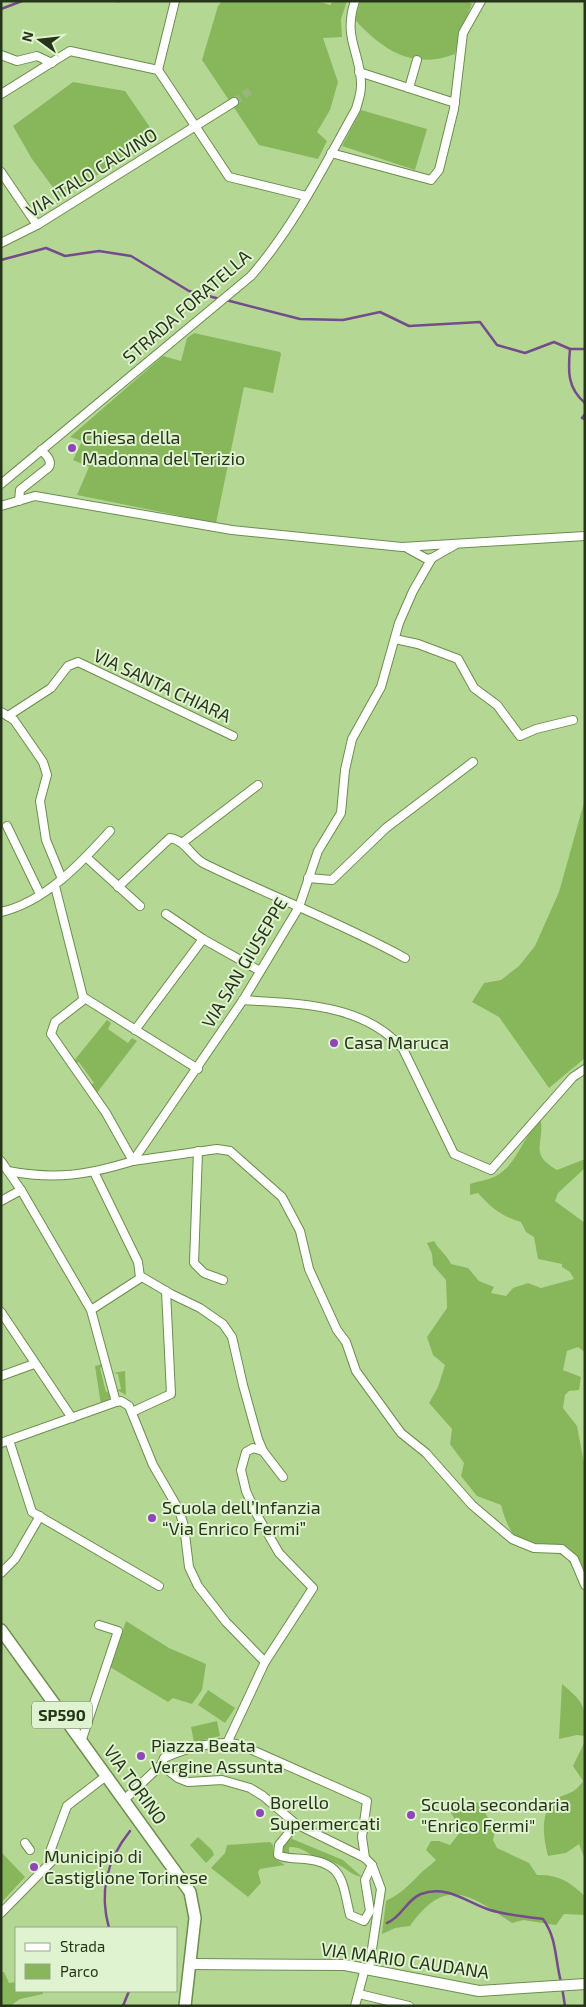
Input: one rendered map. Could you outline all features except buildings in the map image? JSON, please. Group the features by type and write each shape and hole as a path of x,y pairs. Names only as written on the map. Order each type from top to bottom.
{"main road":[{"name":"VIA TORINO","path":"1,1630 190,1892 195,1918 185,2006"},
{"name":"VIA MARIO CAUDANA","path":"190,1964 298,1964 367,1968 472,1990 540,1988 582,1984"}],"street":[{"path":"158,70 175,1"},
{"name":"STRADA FORATELLA","path":"1,484 251,276 264,261 335,153 356,109 361,86 360,72 351,43 350,25 354,1"},
{"path":"335,153 431,180 440,170 454,103 463,32 481,1"},
{"path":"1,94 70,52 158,70 229,177 306,196"},
{"path":"1,55 17,61 37,56 52,63"},
{"path":"409,88 417,60"},
{"path":"360,72 454,103"},
{"name":"VIA ITALO CALVINO","path":"1,243 37,225 234,102"},
{"path":"1,172 37,225"},
{"path":"19,501 20,490 48,467 50,463 49,458 42,450"},
{"path":"1,506 35,496 232,530 402,547 428,547 585,536"},
{"path":"402,547 428,557 455,545"},
{"name":"VIA SAN GIUSEPPE","path":"133,1161 198,1070 299,907 318,851 341,813 352,738 381,687 395,639 428,557 422,552 428,547"},
{"path":"395,639 418,644 458,659 474,688 497,705 520,736 536,728 573,720"},
{"name":"VIA SANTA CHIARA","path":"5,714 51,688 68,666 78,662 233,736"},
{"path":"5,714 14,720 43,762 47,775 40,801 46,840 62,880"},
{"path":"308,878 332,880 386,828 473,762"},
{"path":"182,843 258,785"},
{"path":"7,826 40,894"},
{"path":"1,912 10,910 55,886 110,831"},
{"path":"118,887 170,838 182,843 200,861 374,940 405,958"},
{"path":"86,857 140,906"},
{"path":"55,886 83,997 82,1001 55,1022 51,1034 106,1113 133,1161"},
{"path":"166,914 203,939 260,971"},
{"path":"135,1030 203,939"},
{"path":"83,997 198,1070"},
{"path":"243,1000 313,1005 343,1011 392,1036 403,1049 454,1154 491,1170 573,1077 585,1069"},
{"path":"8,1171 59,1177 94,1172 133,1161 217,1148 230,1151 282,1197 300,1231 309,1269 336,1330 346,1342 356,1371 402,1432 426,1453 472,1505 512,1539 534,1548 562,1549 574,1559 585,1585"},
{"path":"198,1151 194,1263 204,1273 223,1280"},
{"path":"1,1161 21,1190 91,1310 116,1402"},
{"path":"94,1172 138,1262 140,1277"},
{"path":"1,1201 21,1190"},
{"path":"91,1310 140,1277"},
{"path":"140,1277 200,1308 223,1324 232,1336 242,1385 258,1439 264,1451 283,1477"},
{"path":"132,1412 171,1394 166,1291"},
{"path":"1,1312 34,1364 72,1418"},
{"path":"1,1376 34,1364"},
{"path":"159,1586 32,1512 5,1442 116,1402 121,1401 129,1406 153,1465 179,1510 184,1526 189,1567 198,1586 226,1622 265,1662"},
{"path":"228,1741 265,1662 313,1588 279,1552 246,1491 241,1470 246,1452 253,1448 264,1451"},
{"path":"1,1572 15,1559 40,1516"},
{"path":"82,1742 118,1631 99,1625"},
{"path":"124,1800 161,1765 164,1758 177,1752 228,1741 367,1801 362,1837 365,1858"},
{"path":"161,1765 178,1778 188,1782 222,1780 250,1788 263,1796 296,1824 365,1858 372,1865 381,1889 367,1968 355,2006"},
{"path":"1,1913 56,1856 51,1848 67,1806 106,1776"},
{"path":"296,1824 279,1845 278,1855 284,1858 306,1859 330,1864 339,1872 350,1915 364,1921 370,1911 365,1880 372,1865"},
{"path":"25,1843 30,1850"},
{"path":"359,1994 408,2006"}],"green space":[{"path":"222,1 317,1 330,5 333,1 347,1 341,19 342,37 323,38 338,82 330,110 317,132 327,141 318,159 259,145 202,60 218,6"},
{"path":"360,1 467,1 472,4 460,33 455,54 426,60 400,55 377,41 355,20"},
{"path":"73,82 125,91 158,139 60,197 32,159 13,126"},
{"path":"361,110 427,129 415,170 342,146"},
{"path":"194,333 280,352 281,354 273,393 244,387 216,523 77,495 89,467 73,460 82,441 70,437 163,356 181,361 187,338"},
{"path":"585,799 585,1058 549,1088 499,1017 472,1002 484,983 501,980 519,966 535,946 559,892"},
{"path":"107,1020 111,1023 108,1029 128,1043 132,1038 137,1041 96,1094 89,1086 94,1083 79,1062 74,1065 73,1062"},
{"path":"541,1121 540,1154 548,1164 557,1170 585,1159 585,1168 558,1193 555,1201 585,1223 585,1352 578,1347 567,1351 563,1370 581,1377 579,1390 569,1391 565,1395 563,1408 577,1426 585,1468 585,1585 571,1564 561,1555 537,1552 527,1548 512,1532 505,1519 501,1505 477,1496 461,1476 464,1463 450,1444 452,1429 429,1403 438,1387 445,1365 433,1355 427,1337 447,1308 446,1280 433,1265 432,1254 427,1243 434,1241 451,1264 468,1268 479,1281 494,1287 491,1293 506,1296 513,1288 528,1283 541,1288 574,1279 570,1272 562,1267 562,1264 538,1259 534,1237 526,1232 521,1222 498,1211 478,1193 470,1195 470,1184 496,1176 504,1170 515,1157 529,1134"},
{"path":"103,1364 100,1368 106,1392 110,1391 110,1396 101,1405 95,1366"},
{"path":"125,1371 126,1395 117,1390 121,1389 118,1374 113,1373"},
{"path":"126,1621 169,1648 206,1664 202,1690 192,1704 173,1698 168,1702 110,1667"},
{"path":"562,1684 580,1701 585,1718 585,1736 577,1735 559,1739"},
{"path":"208,1690 235,1708 225,1723 198,1705"},
{"path":"217,1721 220,1736 194,1742 191,1727"},
{"path":"585,1741 585,1860 579,1844 566,1853 548,1856 544,1835 546,1813 554,1801 572,1792 583,1781 573,1766"},
{"path":"455,1800 480,1803 495,1831 493,1840 497,1848 529,1863 537,1875 551,1876 563,1880 574,1887 585,1896 585,1915 564,1914 556,1925 523,1920 512,1923 471,1898 447,1895 435,1900 423,1910 410,1926 395,1928 382,1934 386,1901 403,1890 436,1860 426,1850 431,1841 439,1841 450,1845 461,1831 447,1805"},
{"path":"198,1837 212,1850 214,1855 206,1863 190,1845"},
{"path":"290,1838 343,1860 362,1877 353,1874 336,1863 316,1858 300,1849 289,1847 289,1854 283,1854 281,1844"},
{"path":"270,1842 273,1845 274,1858 285,1865 260,1869 258,1872 261,1883 248,1897 211,1868 225,1853 227,1845"},
{"path":"1,1852 25,1877 1,1903"},
{"path":"1,1972 4,1972 9,1983 15,1982 15,1992 43,1992 43,1994 20,1999 10,2006 1,2005"}],"waterway":[{"path":"1,9 22,1"},
{"path":"1,260 46,248 65,256 99,251 131,256 189,291 220,299"},
{"path":"226,300 300,319 343,320 380,312 409,326 480,322 497,345 525,353 554,342 570,349 570,378 575,391 585,403"},
{"path":"570,349 585,349"},
{"path":"585,414 582,418 585,419"},
{"path":"109,1927 105,1902 107,1877 115,1854 130,1831"},
{"path":"387,1923 397,1917 416,1897 421,1894 439,1891 457,1896 496,1912 543,1919 551,1934 561,1982"},
{"path":"562,1987 565,2006"},
{"path":"123,2006 129,1992"}],"tunnel":[{"path":"234,102 250,91"}],"place":[{"name":"Chiesa della Madonna del Terizio","path":"72,448"},
{"name":"Casa Maruca","path":"334,1043"},
{"name":"Scuola dell’Infanzia “Via Enrico Fermi”","path":"152,1518"},
{"name":"Piazza Beata Vergine Assunta","path":"141,1756"},
{"name":"Borello Supermercati","path":"260,1813"},
{"name":"Scuola secondaria \"Enrico Fermi\"","path":"411,1815"},
{"name":"Municipio di Castiglione Torinese","path":"34,1867"}]}
